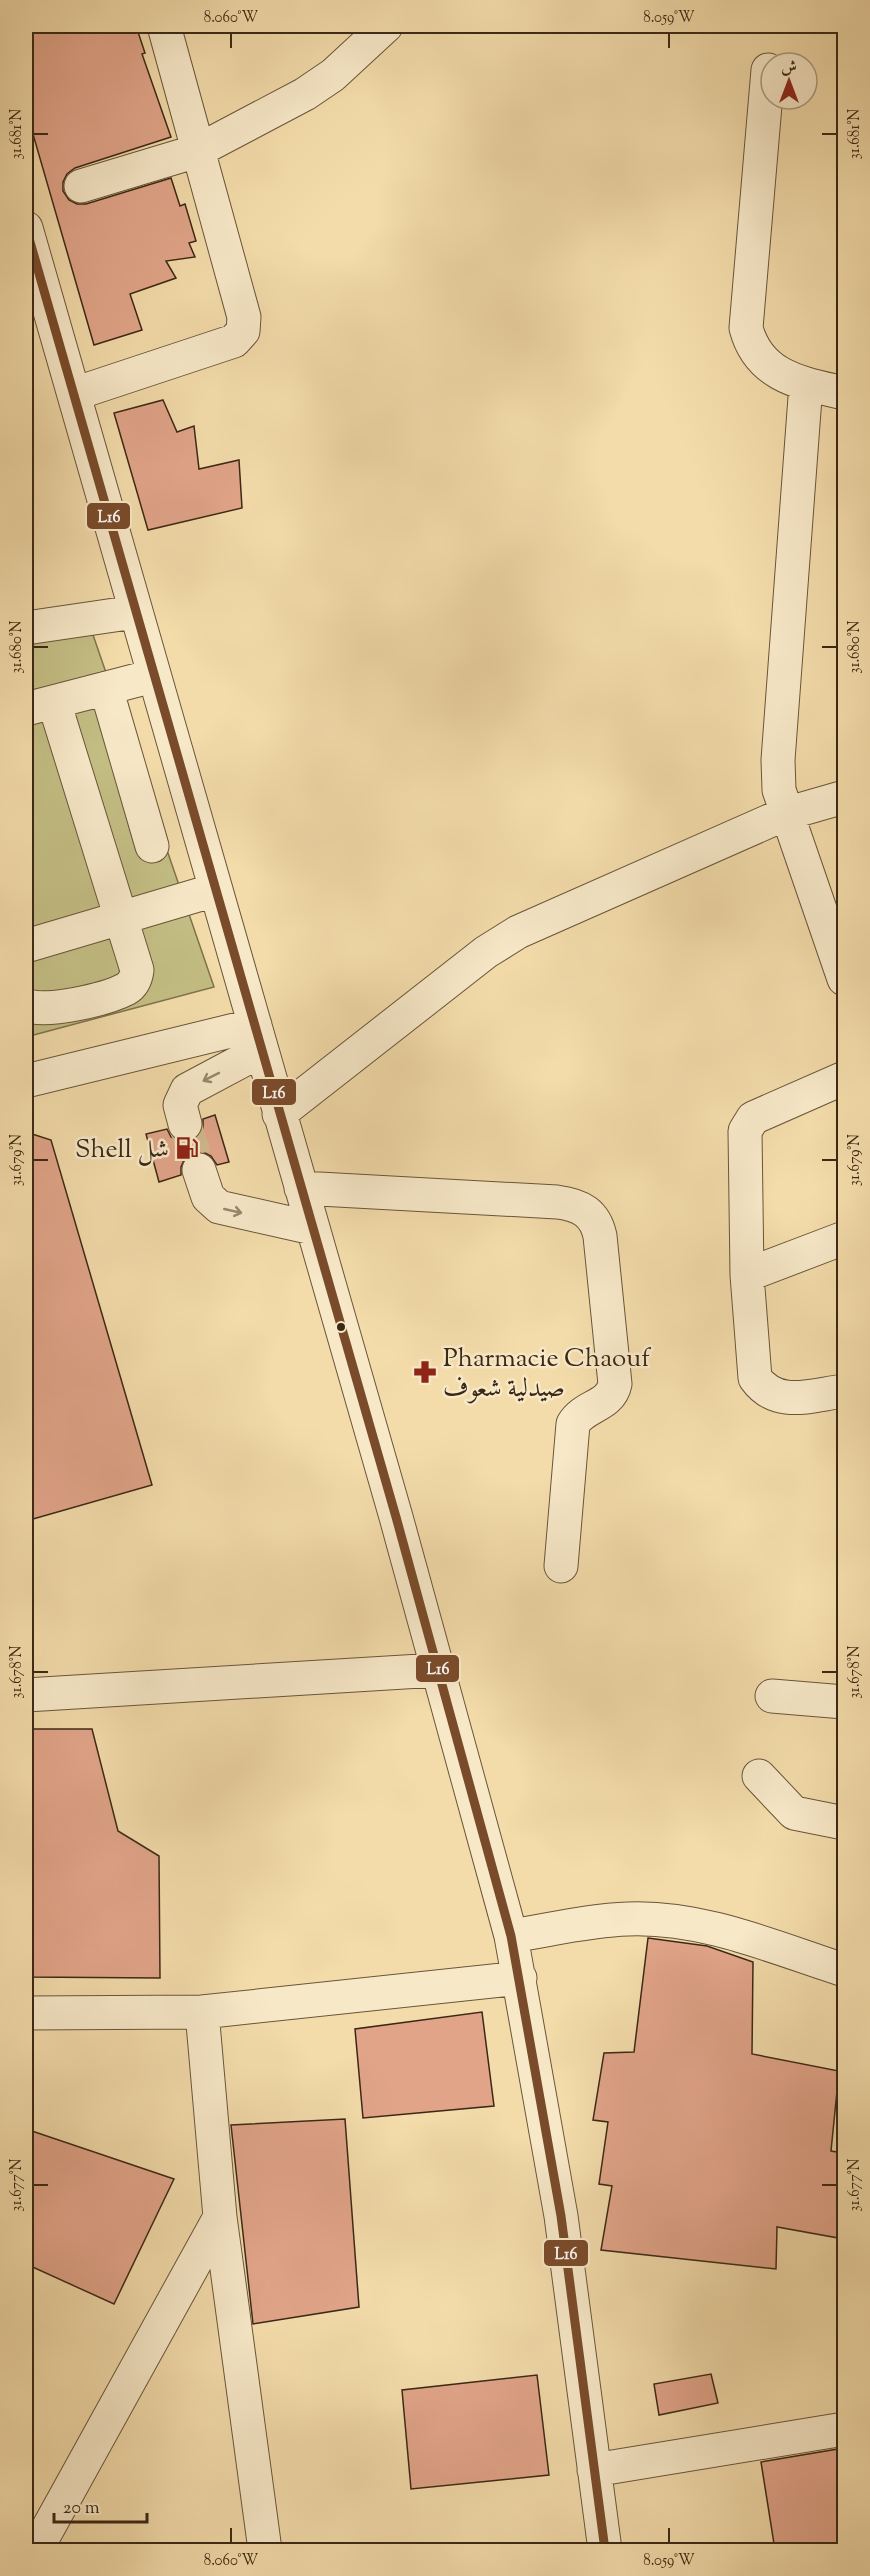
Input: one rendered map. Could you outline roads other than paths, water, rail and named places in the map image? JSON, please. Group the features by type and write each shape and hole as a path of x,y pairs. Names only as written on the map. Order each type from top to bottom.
{"street":[{"path":"74,394 234,341 243,331 244,317 164,26"},
{"path":"81,186 197,151 324,81 369,44 386,26"},
{"path":"765,111 746,328 751,347 764,363 806,384 844,393"},
{"path":"26,228 153,676 259,1037 511,1936 561,2216 605,2550"},
{"path":"806,384 778,760 779,790 844,979"},
{"path":"26,628 135,612"},
{"path":"26,1005 40,1010 54,1009 125,989 132,984 137,970 122,918 40,705 153,676"},
{"path":"106,688 152,846"},
{"path":"279,1114 486,952 518,932 786,814 844,797"},
{"path":"26,946 215,890"},
{"path":"26,1081 259,1037"},
{"path":"185,1124 180,1105 187,1090 259,1037"},
{"path":"844,1078 753,1118 747,1124 745,1140 747,1275 755,1378 763,1390 776,1397 844,1391"},
{"path":"199,1170 208,1197 219,1207 312,1228"},
{"path":"301,1188 558,1202 582,1208 591,1215 600,1236 615,1384 608,1398 581,1413 573,1424 561,1566"},
{"path":"747,1275 844,1238"},
{"path":"26,1695 437,1670"},
{"path":"772,1696 844,1702"},
{"path":"759,1776 794,1813 844,1823"},
{"path":"511,1936 602,1921 657,1920 721,1931 844,1970"},
{"path":"26,2013 202,2012 520,1978"},
{"path":"202,2012 220,2217 265,2550"},
{"path":"36,2550 220,2217"},
{"path":"594,2470 844,2429"}],"tunnel":[{"path":"185,1124 199,1170"}],"place":[{"name":"Shell شل","path":"187,1148"},
{"name":"Pharmacie Chaouf صيدلية شعوف","path":"425,1372"}]}
